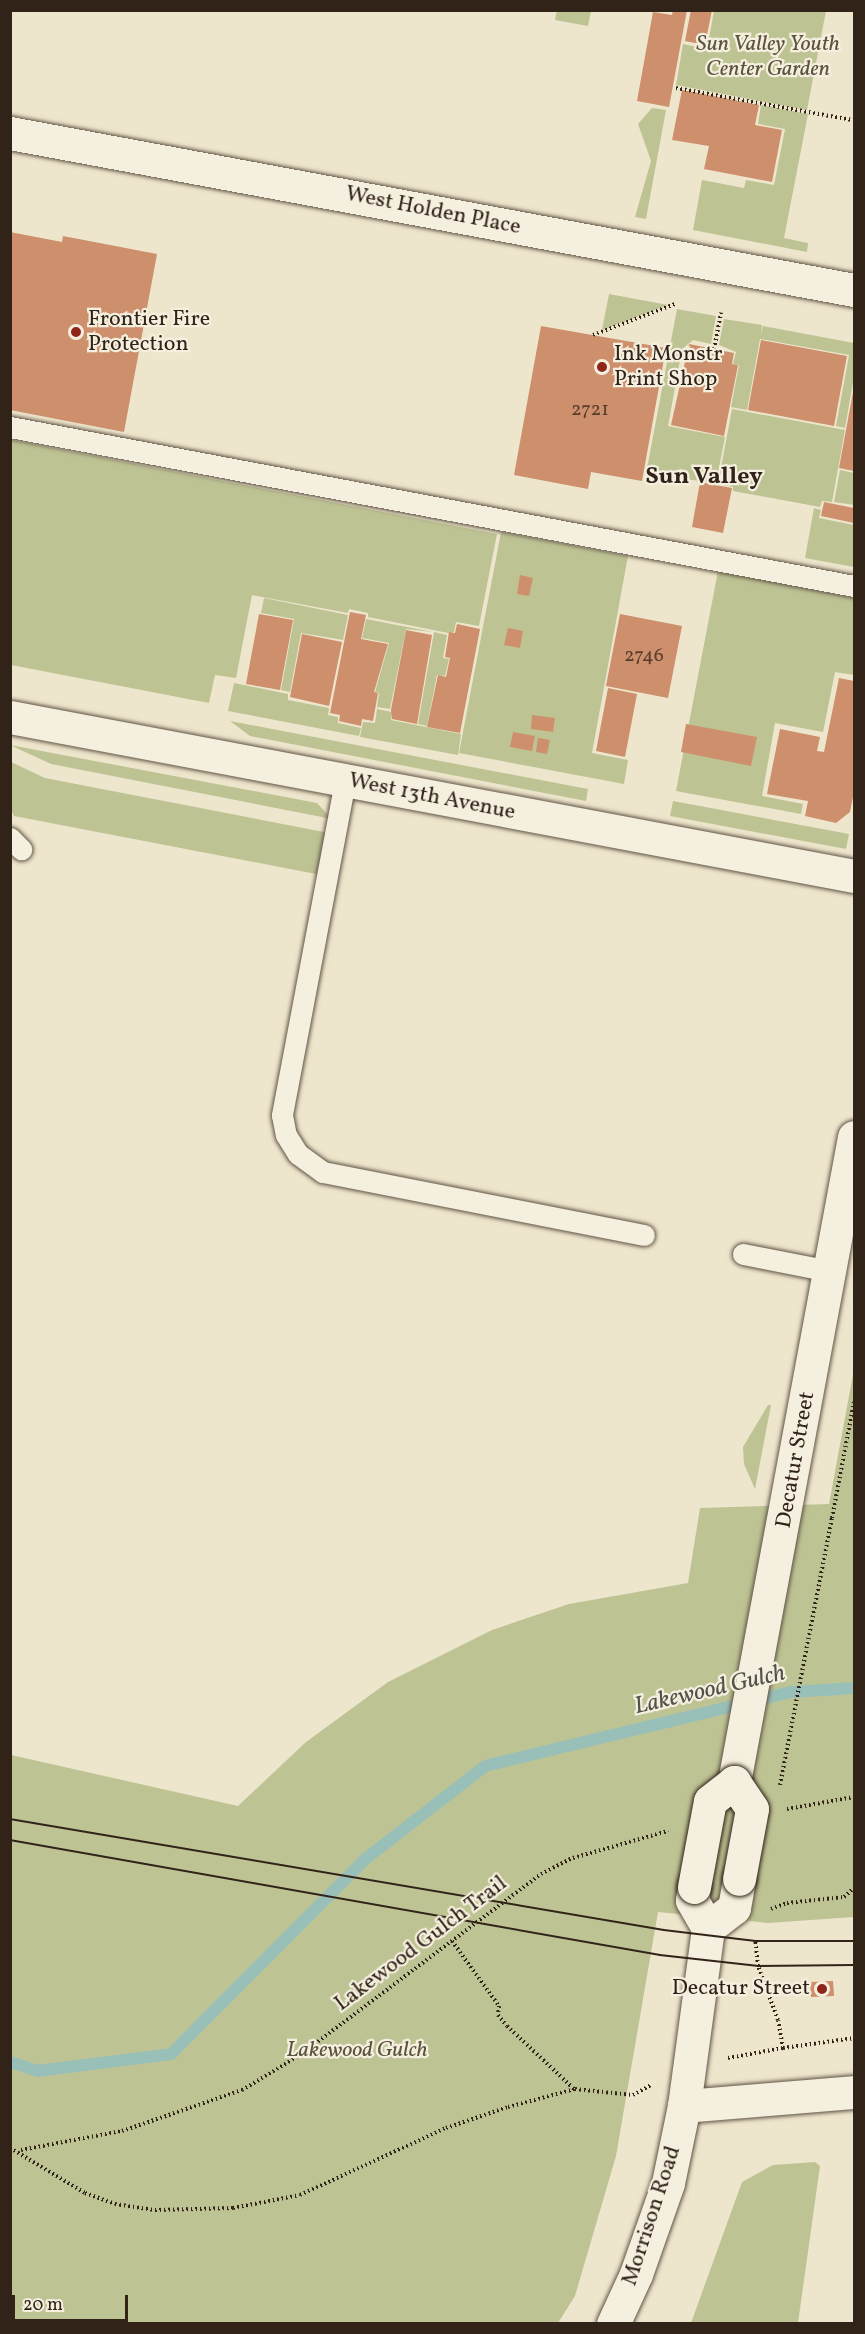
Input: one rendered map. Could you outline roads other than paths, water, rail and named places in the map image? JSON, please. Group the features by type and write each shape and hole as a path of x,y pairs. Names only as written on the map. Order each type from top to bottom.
{"street":[{"name":"West Holden Place","path":"10,133 855,290"},
{"name":"West 13th Avenue","path":"10,717 855,876"},
{"name":"Decatur Street","path":"734,1782 855,1137"},
{"path":"708,1928 734,1908 752,1809 734,1782 710,1801 694,1887 692,1900 708,1928 684,2106 855,2091"},
{"name":"Morrison Road","path":"613,2324 636,2274 668,2183 684,2106"}],"lane":[{"path":"10,427 855,586"},
{"path":"345,781 282,1115 286,1135 297,1154 323,1172 644,1235"},
{"path":"743,1254 830,1271"}],"waterway":[{"name":"Lakewood Gulch","path":"10,2062 37,2071 171,2054 364,1860 485,1766 792,1692 854,1688"}],"tram line":[{"path":"10,1819 664,1930 755,1941 854,1941"},
{"path":"10,1840 660,1955 758,1966 854,1965"}],"place":[{"name":"Frontier Fire Protection","path":"76,332"},
{"name":"Ink Monstr Print Shop","path":"602,367"},
{"name":"Decatur Street","path":"822,1989"}],"district":[{"name":"Sun Valley","path":"704,478"}],"park label":[{"name":"Sun Valley Youth Center Garden","path":"768,56"}]}
